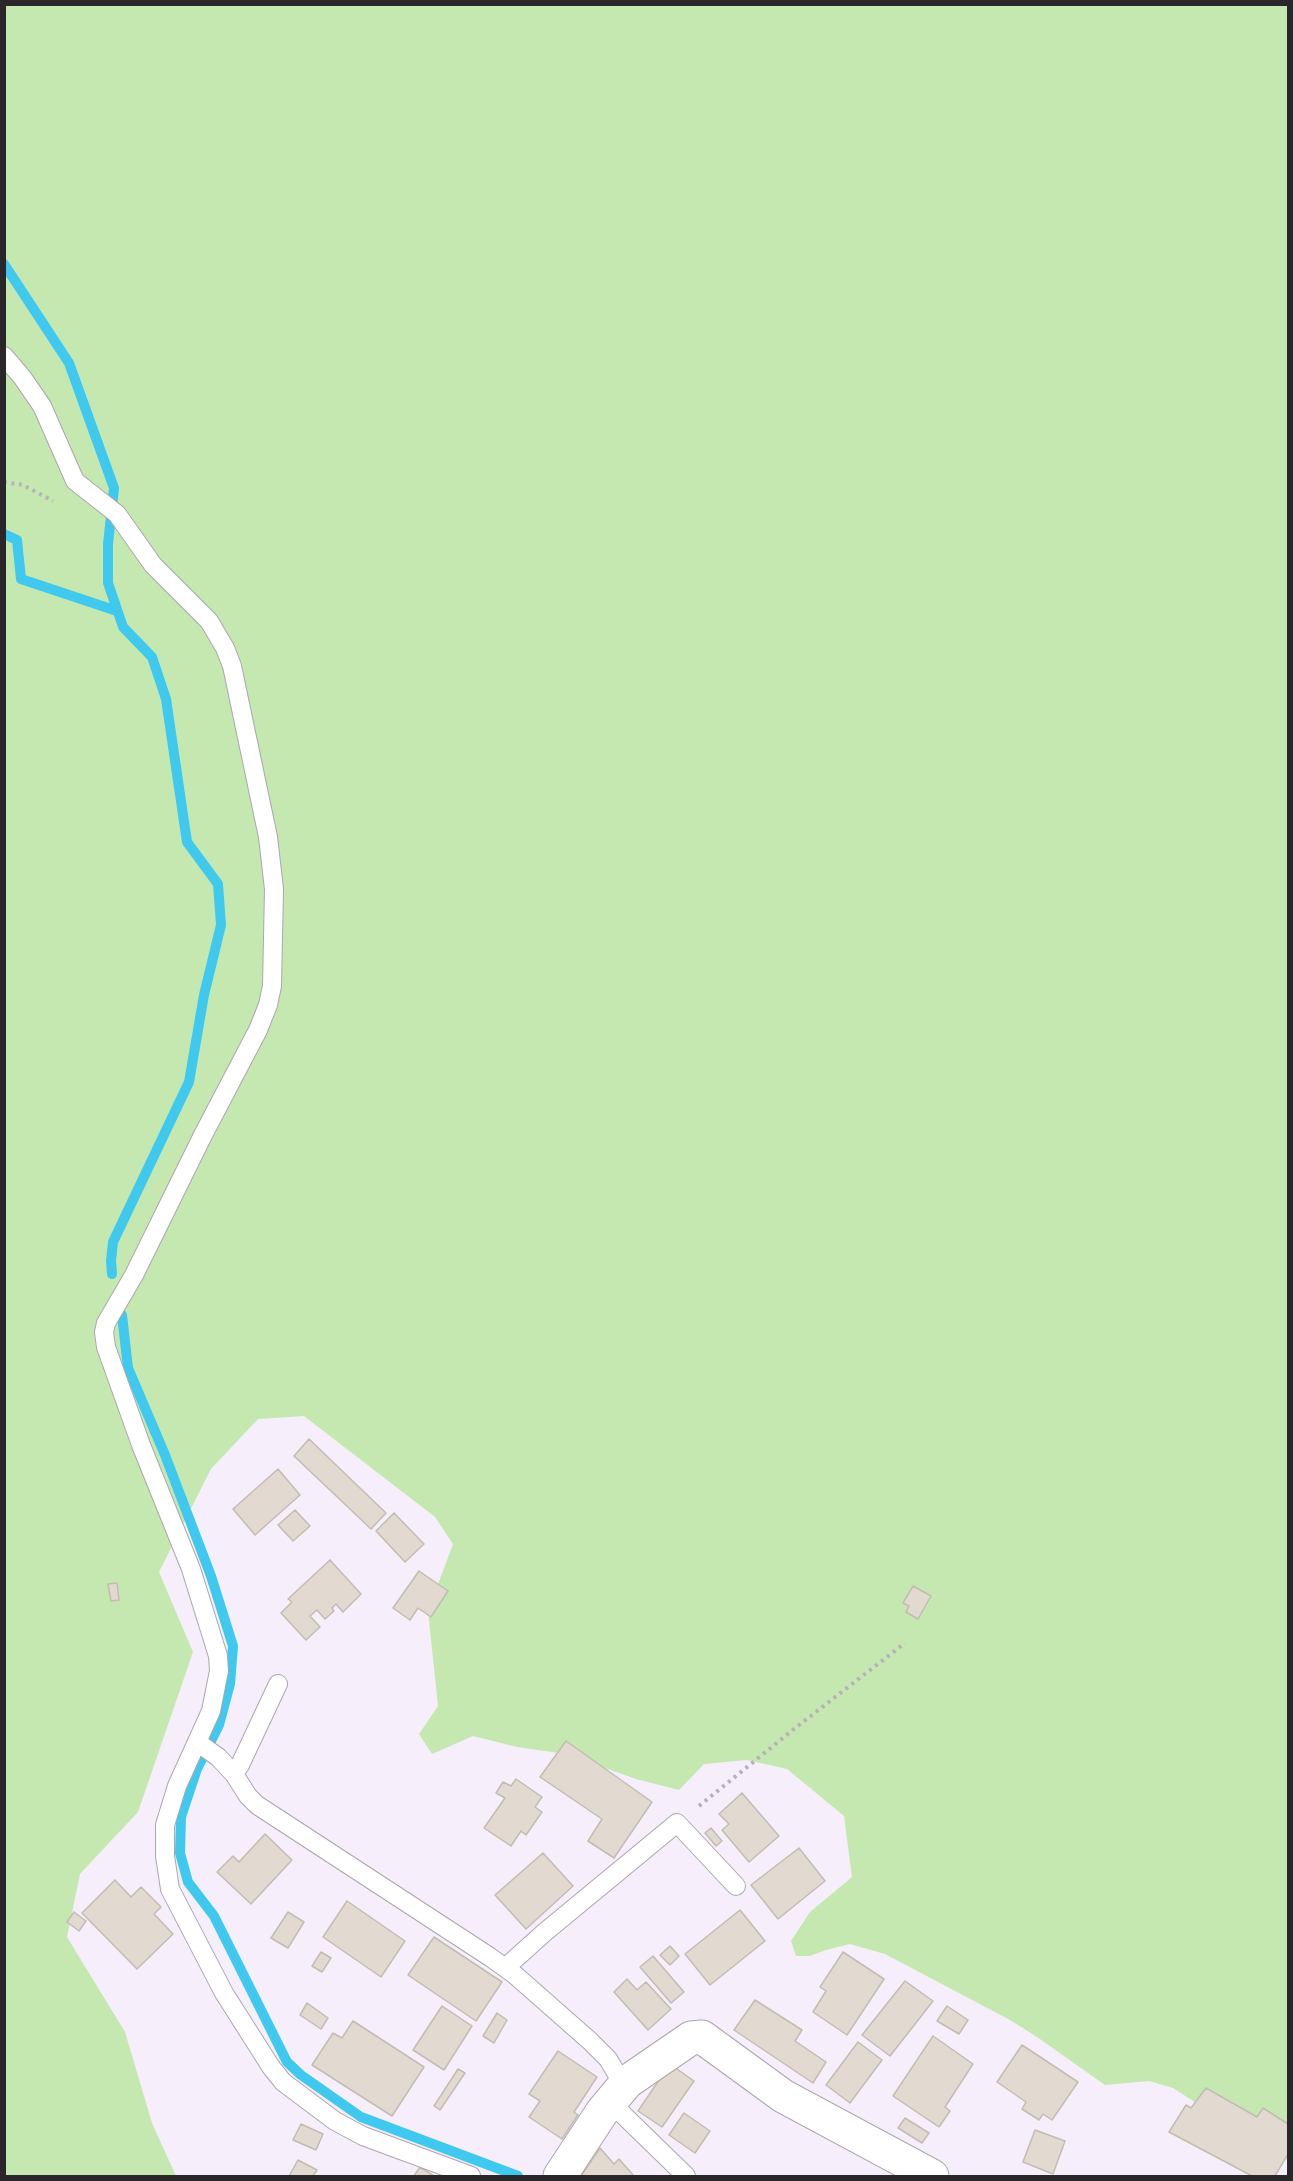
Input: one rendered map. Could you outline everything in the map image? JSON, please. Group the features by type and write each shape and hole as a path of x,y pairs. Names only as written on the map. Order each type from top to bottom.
{"street":[{"path":"560,2176 617,2094 691,2038 702,2037 783,2096 932,2176"}],"lane":[{"path":"4,356 42,406 75,481 117,514 153,565 209,621 225,648 232,666 268,837 274,900 272,986 268,1005 258,1030 203,1135 135,1275 106,1323 104,1332 106,1347 141,1445 191,1569 215,1641 219,1671 211,1711 199,1744 177,1785 165,1825 165,1856 170,1889 224,1993 283,2082 320,2110 363,2136 471,2176"},
{"path":"234,1774 278,1684"},
{"path":"199,1744 218,1757 257,1805 505,1968 590,2041 608,2059 617,2094 686,2176"},
{"path":"505,1968 677,1823 735,1886"}],"path":[{"path":"677,1823 905,1643"}],"green space":[{"path":"5,5 1288,5 1288,2160 1173,2088 1149,2081 1105,2085 1010,2020 885,1954 850,1944 810,1956 796,1956 791,1941 810,1912 852,1877 844,1816 787,1769 747,1760 704,1764 679,1790 636,1779 566,1754 517,1747 473,1736 432,1754 419,1734 438,1706 428,1611 453,1544 435,1517 304,1416 258,1419 211,1469 159,1572 193,1652 138,1812 80,1874 67,1937 125,2032 152,2123 176,2176 5,2176"}],"building":[{"path":"309,1439 386,1513 371,1529 294,1456"},
{"path":"278,1469 300,1495 255,1535 233,1509"},
{"path":"295,1510 310,1526 293,1541 278,1525"},
{"path":"394,1513 424,1544 405,1562 376,1531"},
{"path":"330,1560 361,1594 343,1612 336,1604 332,1608 334,1611 325,1619 317,1610 310,1616 320,1627 306,1640 281,1613 292,1602 288,1599"},
{"path":"419,1571 448,1591 431,1617 418,1608 410,1620 393,1608"},
{"path":"117,1583 119,1600 111,1601 108,1584"},
{"path":"913,1586 931,1596 918,1619 906,1612 909,1606 903,1603"},
{"path":"566,1741 652,1802 614,1858 588,1841 602,1819 540,1777"},
{"path":"516,1779 542,1797 535,1807 542,1812 526,1835 521,1831 511,1846 484,1828 505,1798 496,1793 503,1782 511,1786"},
{"path":"742,1793 779,1836 749,1862 722,1830 729,1824 719,1814"},
{"path":"711,1828 722,1841 716,1846 705,1833"},
{"path":"265,1834 292,1860 251,1904 217,1872 233,1856 239,1862"},
{"path":"799,1848 825,1881 778,1919 751,1885"},
{"path":"543,1853 573,1886 526,1929 495,1895"},
{"path":"115,1880 131,1897 141,1887 161,1907 154,1914 173,1934 137,1969 82,1913"},
{"path":"347,1901 405,1941 381,1977 323,1937"},
{"path":"740,1910 765,1941 710,1985 685,1954"},
{"path":"74,1912 86,1921 79,1931 67,1922"},
{"path":"288,1912 304,1922 288,1948 271,1938"},
{"path":"434,1937 502,1982 476,2021 408,1975"},
{"path":"670,1946 679,1956 670,1965 660,1955"},
{"path":"321,1952 331,1958 322,1972 312,1966"},
{"path":"843,1952 884,1979 847,2035 813,2012 826,1991 820,1987"},
{"path":"653,1956 684,1992 671,2003 640,1967"},
{"path":"627,1979 637,1990 646,1982 671,2009 648,2030 614,1992"},
{"path":"905,1981 933,2001 890,2056 862,2035"},
{"path":"755,2000 802,2030 795,2041 826,2062 813,2083 734,2030"},
{"path":"307,2003 328,2018 321,2029 300,2015"},
{"path":"442,2006 472,2026 444,2070 413,2050"},
{"path":"947,2006 968,2020 959,2034 937,2021"},
{"path":"497,2013 507,2020 494,2043 483,2036"},
{"path":"353,2021 424,2067 392,2116 312,2065 333,2033 342,2038"},
{"path":"933,2036 973,2064 945,2107 950,2111 939,2127 893,2096"},
{"path":"858,2042 882,2060 850,2103 826,2085"},
{"path":"1022,2045 1078,2082 1052,2120 1043,2114 1039,2120 1022,2109 1026,2102 997,2082"},
{"path":"558,2051 597,2077 574,2112 578,2115 562,2139 529,2117 540,2101 529,2094"},
{"path":"670,2064 694,2081 662,2127 638,2111"},
{"path":"458,2069 465,2073 440,2110 434,2106"},
{"path":"1206,2088 1257,2117 1263,2108 1288,2124 1288,2154 1275,2176 1252,2176 1169,2132 1186,2105 1191,2108"},
{"path":"684,2113 710,2131 695,2153 669,2135"},
{"path":"905,2118 929,2133 922,2143 898,2128"},
{"path":"301,2124 323,2134 316,2150 293,2140"},
{"path":"1035,2130 1065,2141 1053,2174 1023,2162"},
{"path":"600,2148 614,2164 619,2159 634,2176 581,2176"},
{"path":"298,2160 317,2170 313,2176 289,2176"},
{"path":"420,2167 434,2176 414,2176"}],"waterway":[{"path":"4,264 69,363 114,488 108,544 108,583 123,627 152,657 166,699 187,842 218,884 221,925 204,995 189,1082 113,1242 112,1274"},
{"path":"4,534 17,540 21,579 117,611"},
{"path":"122,1315 128,1368 165,1455 211,1576 233,1646 230,1684 219,1725 197,1769 181,1817 180,1853 188,1882 214,1916 287,2062 301,2075 361,2117 518,2176"}]}
